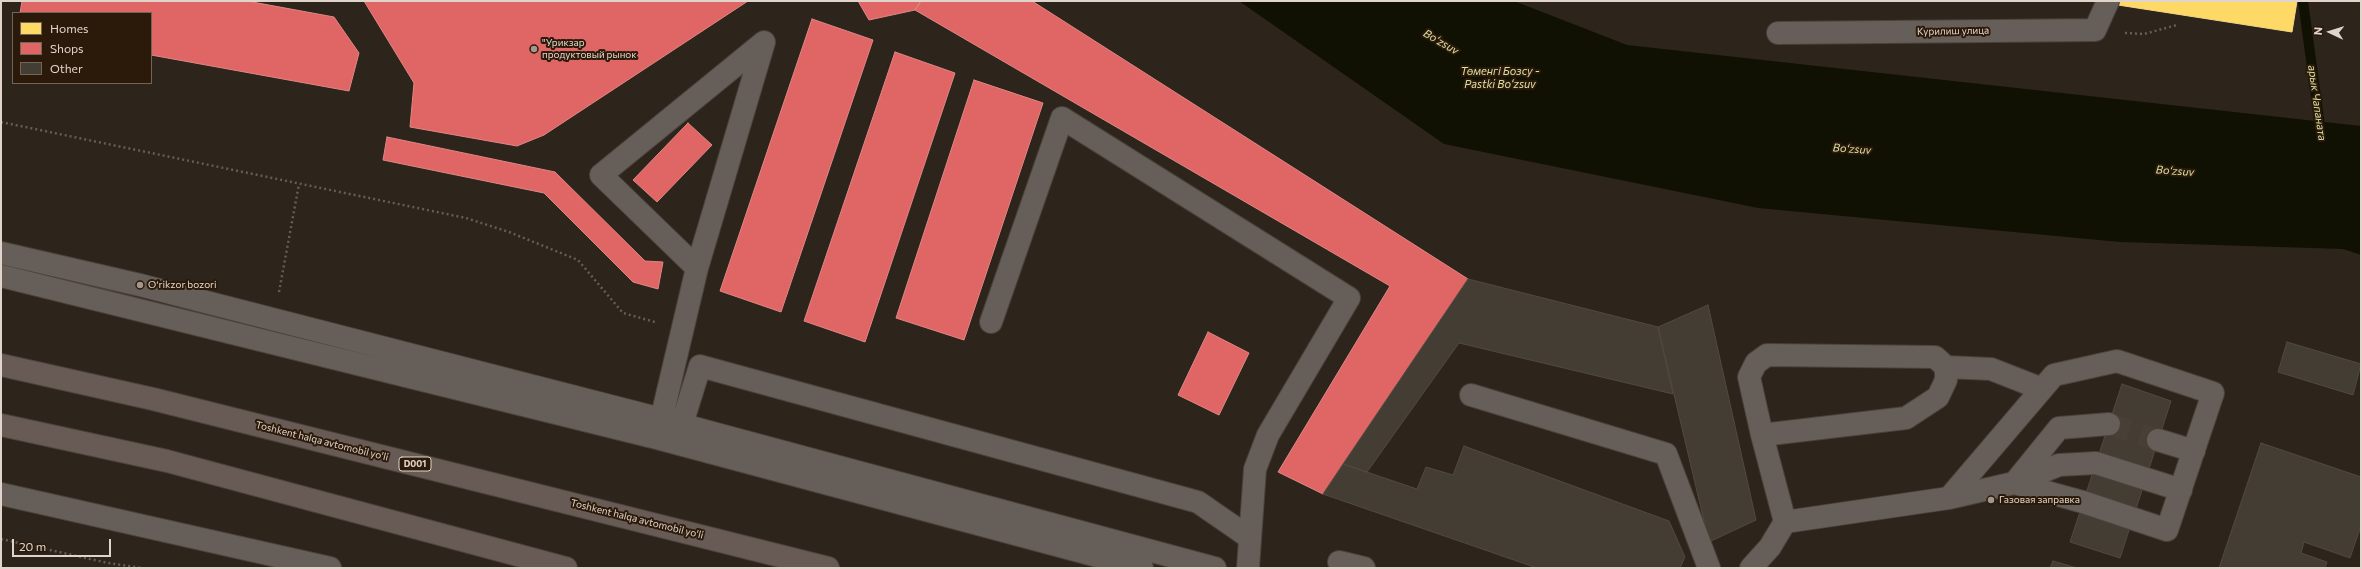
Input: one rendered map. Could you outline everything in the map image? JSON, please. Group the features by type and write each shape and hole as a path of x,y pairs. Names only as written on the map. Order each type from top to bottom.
{"highway":[{"name":"Toshkent halqa avtomobil yo'li","path":"1,365 153,399 828,568"},
{"path":"1,425 167,461 566,568"},
{"path":"491,548 523,568"}],"street":[{"name":"Курилиш улица","path":"1778,33 2095,30 2108,1"},
{"path":"659,428 697,268 764,42 601,175 697,268"},
{"path":"991,322 1062,118 1349,298 1268,435 1255,469 1248,568"},
{"path":"1,253 140,284 659,428 1142,568"},
{"path":"1,276 659,428 682,424 1215,568"},
{"path":"1760,566 1785,522 1762,435 1749,377 1756,363 1767,355 1935,357 1946,367 1991,369 2042,389"},
{"path":"1949,498 2054,375 2117,361 2213,393 2167,530 2083,502 2014,483"},
{"path":"682,424 700,366 1198,502 1250,538"},
{"path":"1762,435 1906,418 1938,397 1946,380 1946,367"},
{"path":"1471,395 1666,454 1709,568"},
{"path":"2014,483 2059,428 2109,424"},
{"path":"1259,568 1268,435"},
{"path":"2158,440 2194,451"},
{"path":"1785,522 1949,498 2014,483 2059,464 2096,463 2181,490"},
{"path":"1,494 330,568"},
{"path":"1339,562 1364,568"}],"path":[{"path":"2144,34 2177,25"},
{"path":"1,122 466,218 509,232 578,260 623,313 682,330"},
{"path":"279,293 299,184"},
{"path":"1,538 108,563 142,568"}],"water":[{"name":"Төменгі Бозсу - Pastki Boʻzsuv","path":"1239,1 1514,1 1627,45 2361,126 2361,255 2343,249 2120,242 1758,208 1444,144"}],"building: Homes":[{"path":"2119,1 2297,1 2292,32 2118,5"}],"building: Shops":[{"path":"22,1 247,1 334,17 359,53 349,91 152,55 152,12 20,12"},
{"name":"\"Урикзар продуктовый рынок","path":"364,1 748,1 544,135 517,146 410,127 414,83"},
{"path":"858,1 921,1 915,10 869,20"},
{"path":"921,1 1032,1 1468,279 1323,494 1278,472 1390,286 915,10"},
{"path":"812,19 873,40 781,312 720,291"},
{"path":"895,52 955,73 865,342 804,321"},
{"path":"974,80 1043,103 964,340 896,318"},
{"path":"688,123 712,145 657,202 633,180"},
{"path":"387,137 555,172 645,261 663,262 658,289 633,282 544,193 383,160"},
{"path":"1208,332 1249,353 1219,415 1178,395"}],"building: Other":[{"path":"1468,279 1658,327 1673,394 1459,343 1367,472 1343,464"},
{"path":"1708,305 1756,520 1709,542 1658,327"},
{"path":"2287,342 2361,364 2353,395 2278,372"},
{"path":"2122,384 2171,401 2120,558 2070,542"},
{"path":"2261,443 2361,477 2361,526 2350,558 2304,542 2301,553 2327,562 2325,568 2219,568"},
{"path":"1464,446 1669,521 1685,557 1680,568 1537,568 1323,494 1343,464 1417,489 1426,467 1453,475"},
{"path":"2053,561 2077,568 2050,568"}],"waterway":[{"name":"арык Чапаната","path":"2303,1 2321,134"}],"tunnel":[{"path":"2109,424 2158,440"}],"place":[{"name":"\"Урикзар продуктовый рынок","path":"534,49"},
{"name":"O‘rikzor bozori","path":"140,285"},
{"name":"Газовая заправка","path":"1991,500"}],"water label":[{"name":"Boʻzsuv","path":"1441,42"},
{"name":"Boʻzsuv","path":"1852,149"},
{"name":"Boʻzsuv","path":"2175,171"}]}
